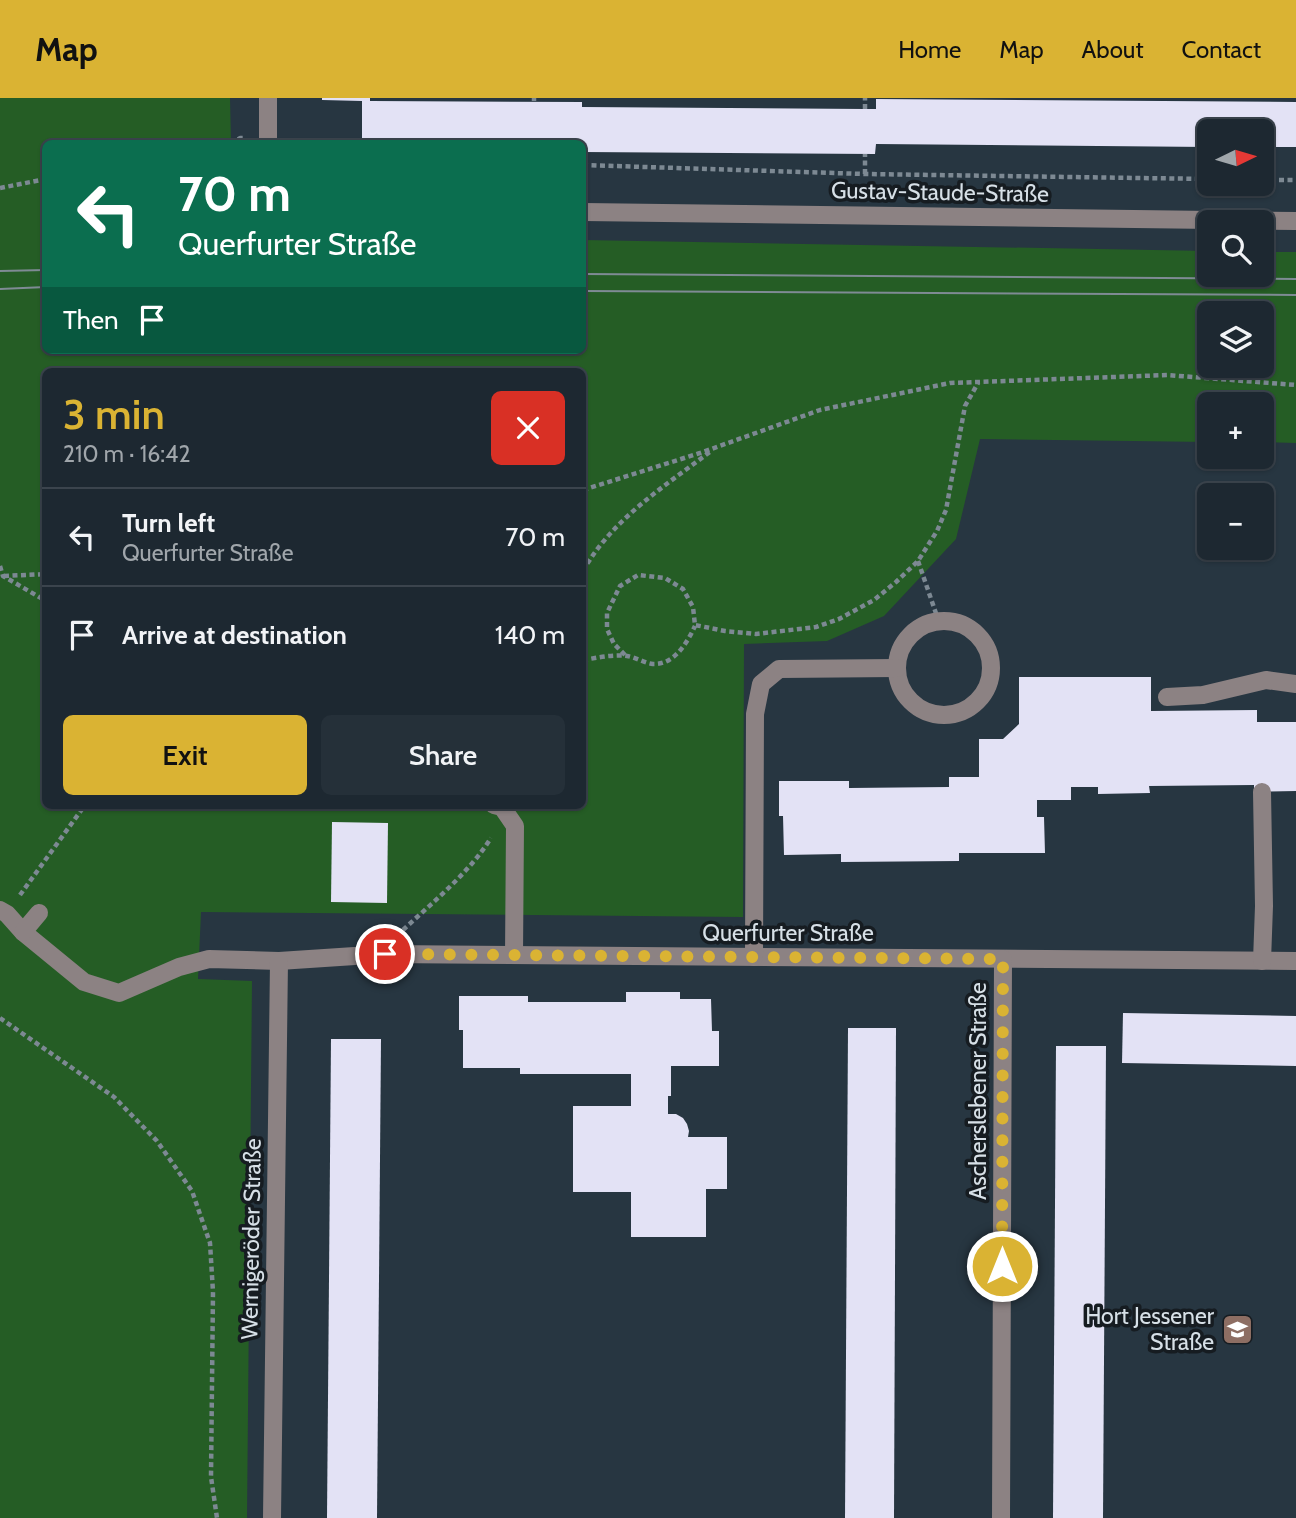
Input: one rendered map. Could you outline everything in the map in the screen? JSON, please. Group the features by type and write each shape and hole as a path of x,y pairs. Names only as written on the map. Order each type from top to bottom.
{"street":[{"path":"268,98 268,140"},
{"name":"Gustav-Staude-Straße","path":"586,212 1296,221"},
{"path":"940,622 959,623 973,630 983,640 991,668 981,699 968,709 952,714 936,714 920,709 908,698 900,684 897,667 900,653 917,629 940,622"},
{"path":"754,957 755,714 761,684 779,669 897,667"},
{"path":"1167,697 1203,695 1266,680 1296,684"},
{"path":"1262,792 1262,961"},
{"path":"500,809 515,826 514,955"},
{"name":"Querfurter Straße","path":"4,912 23,932 84,982 119,993 179,967 209,960 279,961 385,954 1296,961"},
{"path":"23,932 39,913"},
{"name":"Ascherslebener Straße","path":"1000,1518 1003,959"},
{"name":"Wernigeröder Straße","path":"272,1518 279,961"}],"path":[{"path":"865,98 865,109"},
{"path":"865,154 865,174"},
{"path":"586,165 865,174 1197,179"},
{"path":"0,188 42,180"},
{"path":"1274,180 1296,180"},
{"path":"586,489 820,410 950,383 1167,375 1296,385"},
{"path":"695,625 756,634 816,627 839,619 874,600 918,561 937,531 946,510 965,406 979,382"},
{"path":"586,567 606,538 630,514 717,447"},
{"path":"918,561 940,622"},
{"path":"0,566 2,576 42,599"},
{"path":"2,576 42,574"},
{"path":"586,660 625,655 652,664 666,662 689,640 695,625 693,607 683,589 665,578 638,576 620,586 607,612 607,629 614,644 625,655"},
{"path":"4,912 82,809"},
{"path":"385,954 391,941 465,872 481,853 500,809"},
{"path":"0,1018 114,1097 157,1141 192,1191 210,1243 213,1292 211,1478 217,1518"}],"green space":[{"path":"0,98 230,98 231,140 42,140 42,354 586,354 586,240 1197,251 1197,287 1274,287 1274,252 1296,252 1296,443 1274,442 1274,392 1197,392 1197,442 980,439 956,539 884,616 827,641 744,644 743,917 201,912 198,979 252,981 247,1518 0,1518"}],"building":[{"path":"322,98 370,98 370,101 582,102 582,107 865,109 876,109 876,99 1296,102 1296,147 1274,147 1274,119 1197,119 1197,147 876,144 875,154 586,152 586,140 362,140 362,101"},
{"path":"1019,677 1151,677 1151,711 1257,710 1257,722 1296,722 1296,791 1254,792 1254,785 1149,786 1150,793 1098,794 1098,787 1071,787 1071,800 1037,800 1037,817 1044,817 1045,853 959,853 959,861 841,862 841,854 784,855 783,816 779,816 779,781 849,781 849,788 949,787 949,777 979,777 979,739 1003,739 1019,724"},
{"path":"332,822 388,823 387,903 331,902"},
{"path":"626,992 680,992 680,999 711,999 712,1031 719,1031 719,1066 671,1066 671,1096 668,1096 668,1114 683,1118 689,1131 688,1137 727,1137 727,1189 706,1189 706,1237 631,1237 631,1192 573,1192 573,1106 631,1106 631,1074 520,1074 520,1068 463,1068 463,1030 459,1030 459,996 528,996 528,1002 626,1002"},
{"path":"1123,1013 1296,1016 1296,1066 1122,1063"},
{"path":"848,1028 896,1028 894,1518 845,1518"},
{"path":"331,1039 381,1039 377,1518 327,1518"},
{"path":"1056,1046 1106,1046 1103,1518 1053,1518"}],"tram line":[{"path":"0,271 42,270"},
{"path":"586,274 1296,279"},
{"path":"0,289 42,287"},
{"path":"586,291 1296,295"}],"place":[{"name":"Hort Jessener Straße","path":"1237,1329"}],"route":[{"path":"385,954 1003,959 1002,1266"}]}
